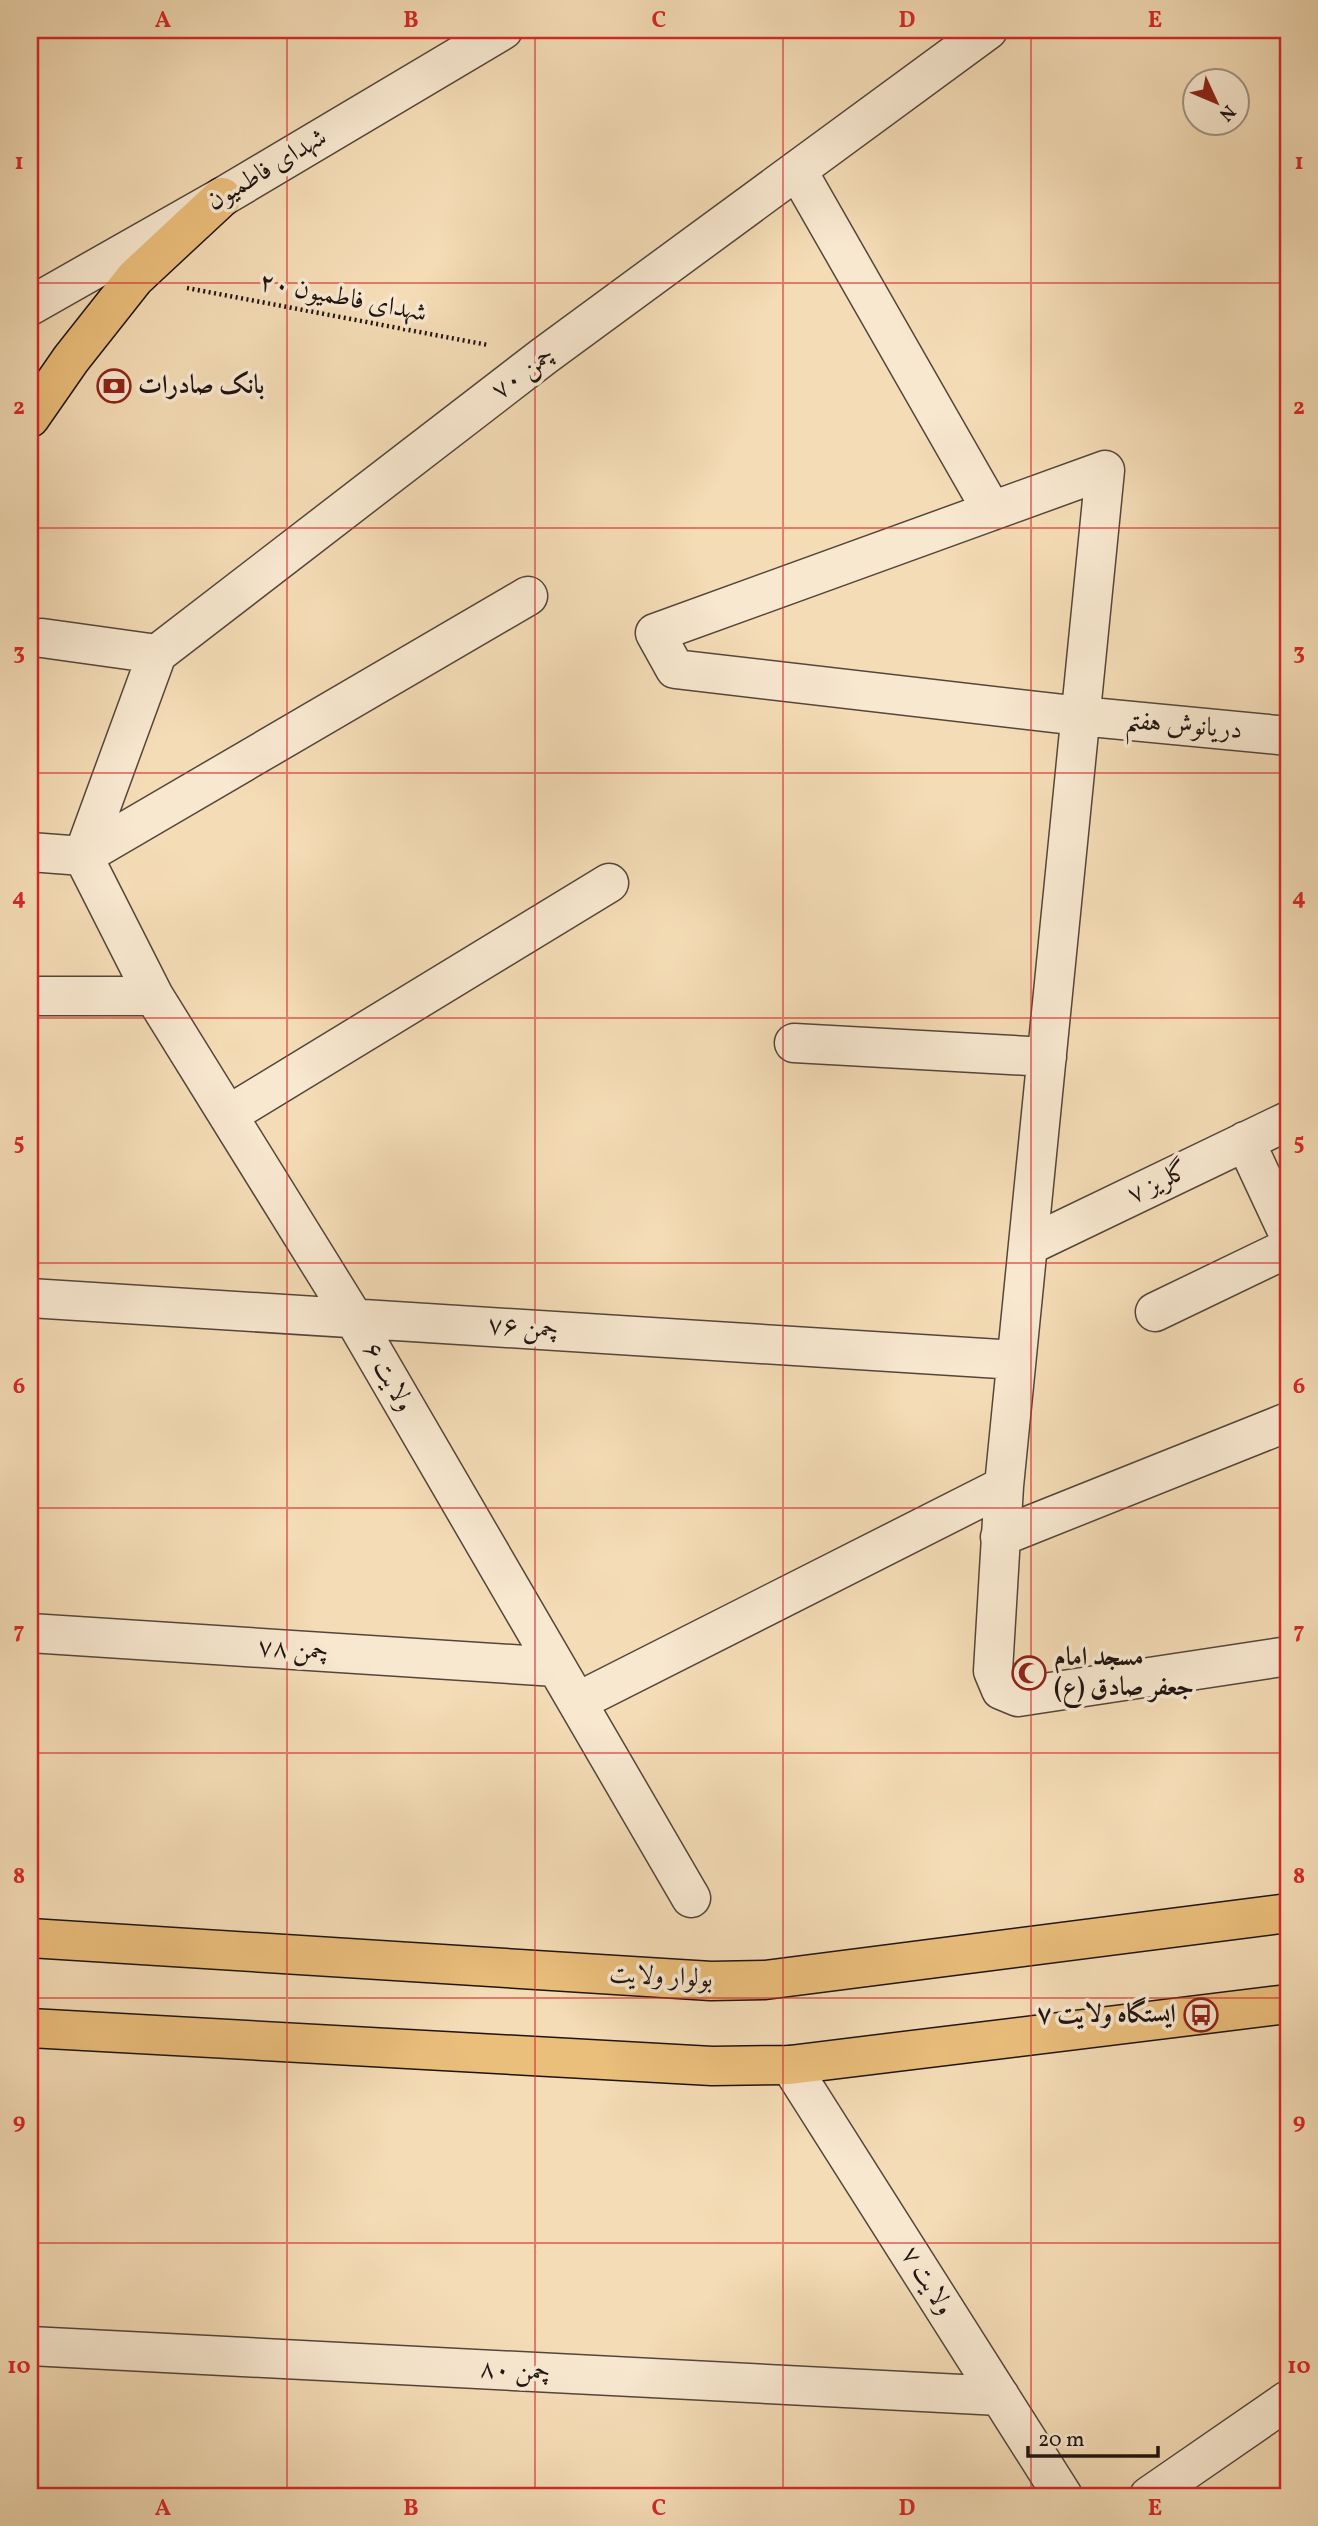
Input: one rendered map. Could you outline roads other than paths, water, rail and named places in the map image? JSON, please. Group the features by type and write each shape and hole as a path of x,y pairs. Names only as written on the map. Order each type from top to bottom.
{"main road":[{"path":"30,418 71,359 135,278 222,197"},
{"name":"بولوار ولایت","path":"37,1933 711,1981 765,1980 1288,1913"},
{"path":"30,2028 712,2066 790,2065 1288,2004"}],"street":[{"name":"شهدای فاطمیون","path":"30,306 222,197 503,30"},
{"name":"چمن ۷۰","path":"157,653 544,356 988,30"},
{"path":"797,170 992,511 1105,470 1004,1486 993,1671 1001,1690 1018,1697 1288,1656"},
{"name":"دریانوش هفتم","path":"992,511 655,633 675,668 1080,716 1288,736"},
{"path":"30,852 83,856 528,596"},
{"path":"42,638 157,653 83,856"},
{"name":"ولایت ۶","path":"83,856 154,996 353,1317 691,1898"},
{"path":"228,1115 609,883"},
{"path":"30,996 154,996"},
{"path":"794,1043 1047,1057"},
{"name":"گلریز ۷","path":"1028,1246 1288,1121"},
{"path":"1245,1141 1288,1233"},
{"path":"1155,1312 1288,1248"},
{"name":"چمن ۷۶","path":"30,1298 1016,1360"},
{"path":"1000,1537 1288,1422"},
{"path":"577,1702 1004,1486"},
{"name":"چمن ۷۸","path":"30,1633 556,1667"},
{"name":"ولایت ۷","path":"790,2065 1063,2496"},
{"name":"چمن ۸۰","path":"30,2346 1000,2396"},
{"path":"1149,2496 1288,2400"}],"place":[{"name":"بانک صادرات","path":"114,386"},
{"name":"مسجد امام جعفر صادق (ع)","path":"1029,1673"},
{"name":"ایستگاه ولایت ۷","path":"1201,2015"}]}
